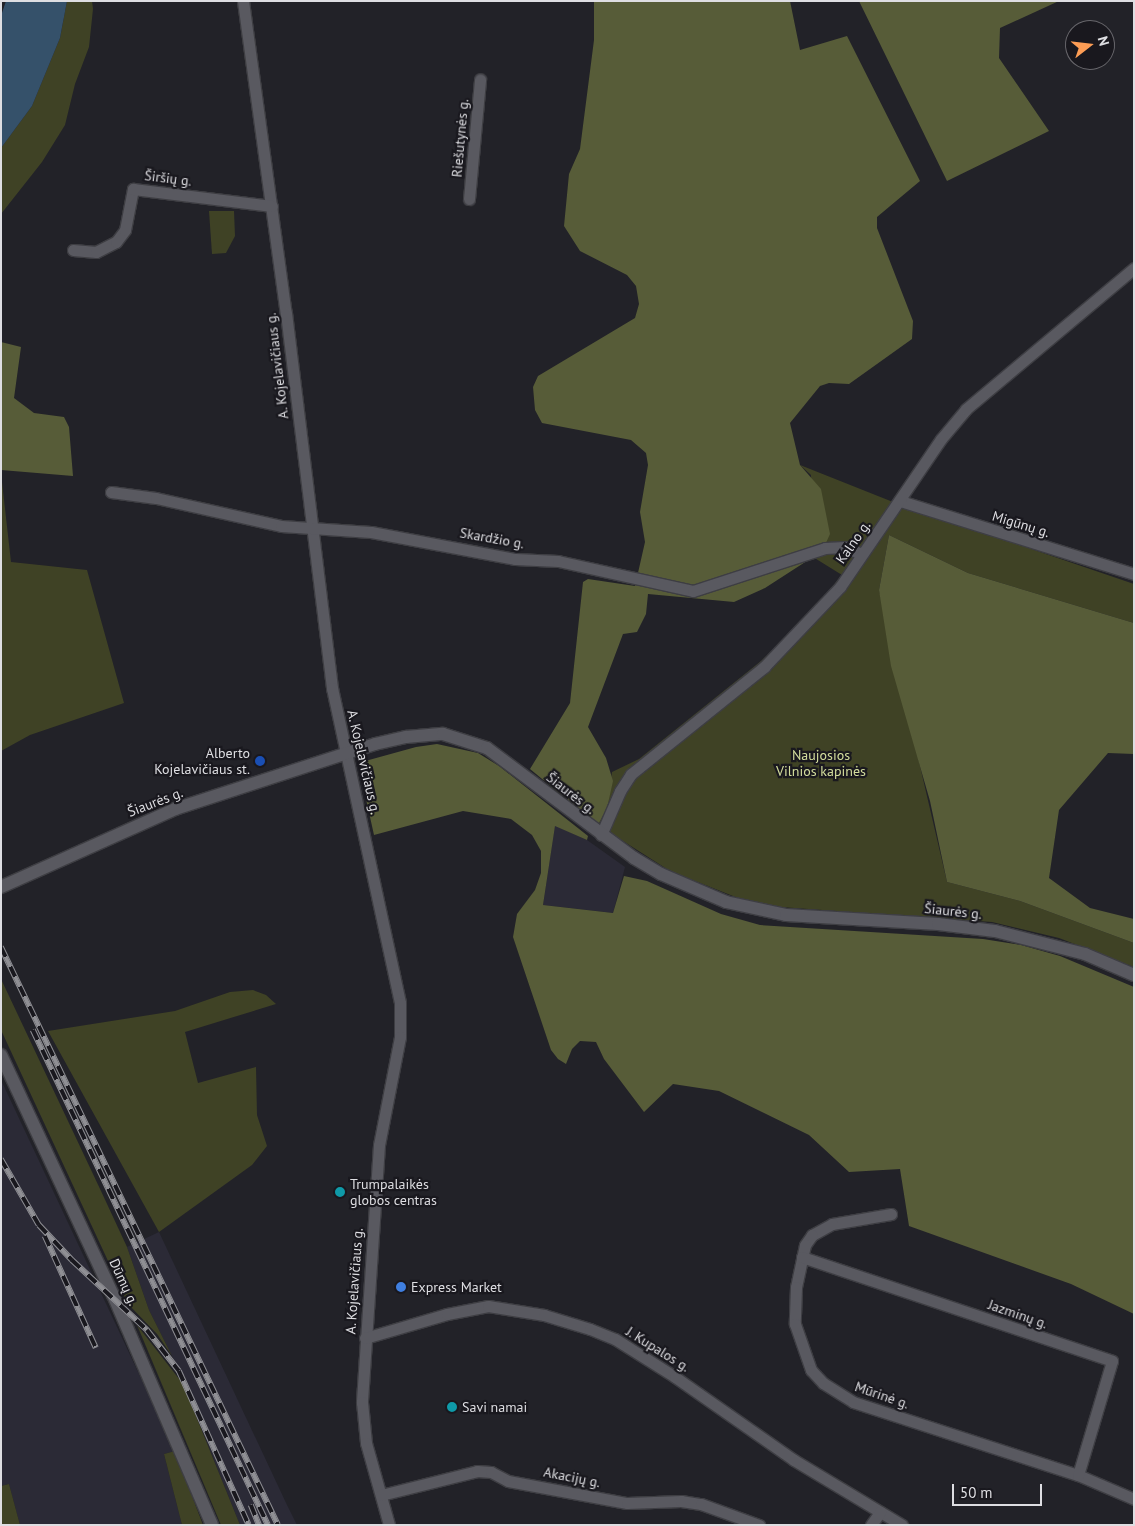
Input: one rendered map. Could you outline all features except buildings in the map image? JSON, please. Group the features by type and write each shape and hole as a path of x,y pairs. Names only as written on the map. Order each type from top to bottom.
{"main road":[{"name":"Šiaurės g.","path":"1,887 175,809 347,754 428,734 471,741 498,756 601,835 661,874 698,892 754,910 795,916 938,924 994,931 1085,954 1134,975"},
{"name":"Dūmų g.","path":"1,1055 113,1295 212,1525"}],"street":[{"name":"A. Kojelavičiaus g.","path":"243,1 272,206 332,688 387,934 401,1022 379,1145 365,1338 363,1426 389,1525"},
{"name":"Riešutynės g.","path":"469,199 480,80"},
{"name":"Širšių g.","path":"73,250 96,252 116,242 125,230 133,189 272,206"},
{"name":"Kalno g.","path":"601,835 620,791 631,774 790,642 840,587 941,439 972,403 1134,268"},
{"name":"Skardžio g.","path":"111,492 156,498 281,526 371,532 515,559 558,561 693,591 824,548 844,547 862,554"},
{"name":"Migūnų g.","path":"900,501 1134,574"},
{"name":"Mūrinė g.","path":"891,1214 847,1220 820,1229 805,1245 796,1287 795,1324 811,1370 823,1383 853,1402 1078,1475 1134,1499"},
{"name":"Jazminų g.","path":"802,1257 1112,1362 1078,1475"},
{"name":"J. Kupalos g.","path":"365,1338 447,1314 488,1306 544,1315 590,1329 615,1339 675,1376 794,1460 902,1525"},
{"name":"Akacijų g.","path":"381,1495 477,1471 491,1472 508,1480 627,1503 681,1501 701,1504 759,1525"},
{"path":"872,1525 880,1512"}],"shaded area":[{"path":"555,825 587,840 625,867 613,913 543,905"},
{"path":"1,1080 175,1451 164,1454 182,1525 20,1525 9,1484 1,1486"},
{"path":"159,1232 297,1525 240,1525 172,1356 149,1310 127,1247"}],"green space":[{"path":"67,1 92,1 93,9 89,47 75,84 65,125 42,162 1,214 1,148 32,106 60,38"},
{"path":"594,1 790,1 800,50 847,36 920,181 877,217 877,228 913,321 912,339 849,384 829,383 820,386 790,423 800,465 821,489 830,534 825,545 813,557 765,588 734,602 648,594 646,614 637,632 623,634 588,727 606,758 613,781 607,808 598,825 530,769 570,703 583,582 588,579 635,586 645,542 640,512 648,465 646,453 631,440 542,423 535,410 533,387 538,376 635,318 639,304 636,286 627,275 580,251 564,226 569,174 580,149 594,40"},
{"path":"859,1 1059,1 1000,28 999,58 1049,131 947,181"},
{"path":"209,211 234,211 235,236 226,253 212,254"},
{"path":"1,342 21,347 14,398 34,413 64,417 69,427 73,476 1,470"},
{"name":"Naujosios Vilnios kapinės","path":"800,465 893,502 1134,584 1134,623 968,573 889,535 879,590 947,882 1020,901 1134,943 1134,967 1059,938 992,922 780,907 743,900 670,871 598,825 607,808 612,772 639,759 761,661 806,619 842,575 813,557 811,475"},
{"path":"1,473 11,562 87,570 124,703 30,735 1,751"},
{"path":"889,535 968,573 1134,623 1134,754 1108,753 1059,810 1049,878 1090,908 1134,919 1134,943 1020,901 947,882 930,801 891,666 879,590"},
{"path":"437,744 478,753 499,766 588,836 587,840 555,826 543,905 613,913 624,876 647,881 721,914 760,925 983,939 1021,945 1060,956 1134,987 1134,1314 1071,1284 909,1226 900,1169 849,1172 809,1135 719,1091 673,1084 644,1112 604,1059 596,1042 580,1041 572,1049 566,1064 558,1059 551,1050 513,937 517,914 535,890 541,873 541,851 532,835 511,819 463,811 374,835 358,763 416,747"},
{"path":"1,979 127,1247 149,1310 172,1356 157,1334 128,1304 1,1030"},
{"path":"253,990 266,995 276,1004 185,1032 198,1083 256,1067 257,1115 267,1146 252,1165 159,1232 48,1031 175,1011 230,992"},
{"path":"137,1325 183,1384 240,1525 221,1525"},
{"path":"175,1451 203,1525 182,1525 164,1454"},
{"path":"9,1484 20,1525 1,1525 1,1486"}],"water":[{"path":"6,1 67,1 60,38 32,106 1,148 1,16"}],"railway":[{"path":"1,947 278,1525"},
{"path":"33,1030 268,1525"},
{"path":"1,1159 39,1225 72,1260 147,1330 179,1371 249,1525"},
{"path":"45,1236 96,1348"},
{"path":"251,1505 259,1525"}],"place":[{"name":"Alberto Kojelavičiaus st.","path":"260,761"},
{"name":"Trumpalaikės globos centras","path":"340,1192"},
{"name":"Express Market","path":"401,1287"},
{"name":"Savi namai","path":"452,1407"}]}
